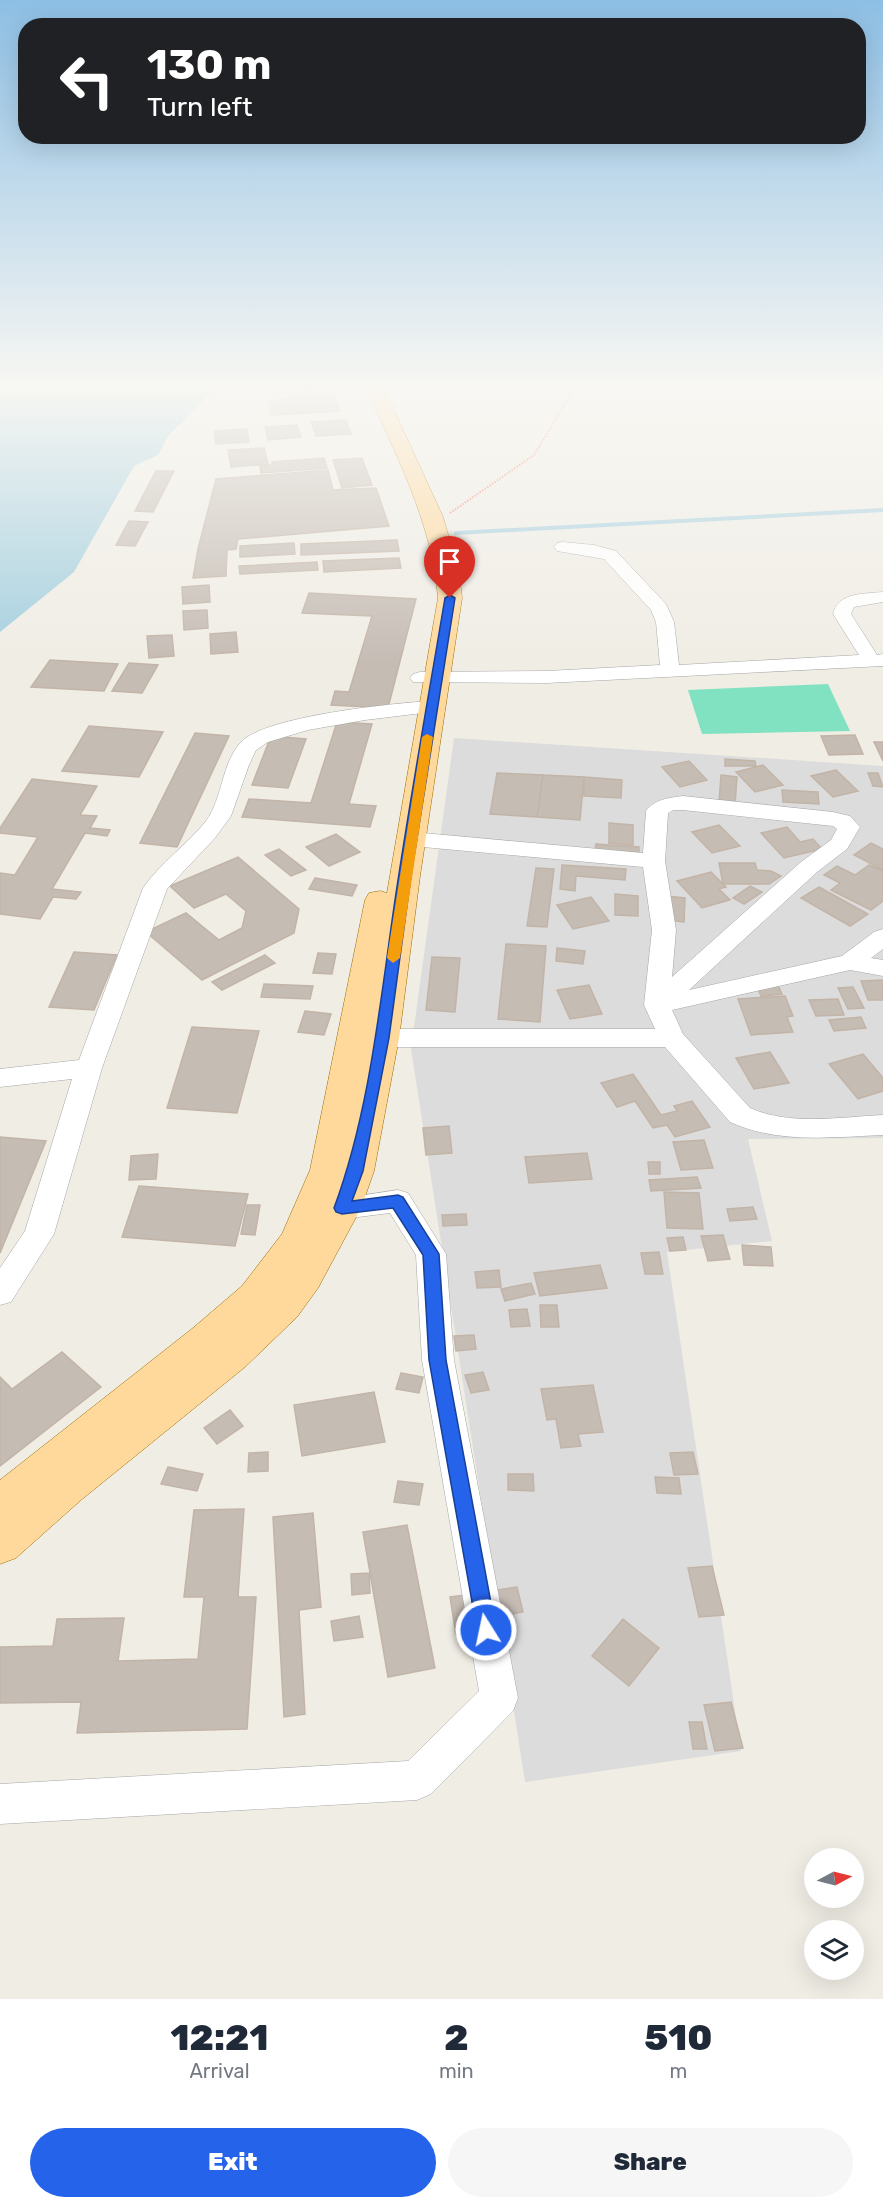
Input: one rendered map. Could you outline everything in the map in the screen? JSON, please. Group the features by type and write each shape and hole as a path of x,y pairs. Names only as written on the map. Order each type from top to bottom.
{"main road":[{"path":"0,1543 65,1486 230,1355 283,1306 304,1276 342,1208 355,1171 382,1038 403,849 426,693 432,622 435,582 429,553 398,477"},
{"path":"414,477 434,523 450,582 448,621 426,693"},
{"path":"0,1507 208,1340 256,1297 298,1242 330,1170 403,849"}],"street":[{"path":"563,547 594,550 610,555 660,608 665,622 670,672"},
{"path":"877,660 842,614 849,602 883,597"},
{"path":"0,1293 39,1234 89,1068 155,888 164,874 192,850 216,823 229,798 234,771 250,744 280,730 338,718 426,693 670,672 877,660"},
{"path":"657,1005 809,867 835,848 850,829 842,821 683,803 662,806 657,811 654,861 664,930 657,1005 672,1038 740,1115 753,1122 780,1127 883,1125"},
{"path":"403,849 654,861"},
{"path":"850,962 883,937"},
{"path":"657,1005 850,962 883,968"},
{"path":"382,1038 672,1038"},
{"path":"0,1078 89,1068"},
{"path":"0,1804 417,1780 499,1698 438,1360 431,1254 398,1201 342,1208"}],"path":[{"path":"434,523 502,477"}],"shaded area":[{"path":"454,738 883,766 883,1138 748,1139 772,1241 667,1252 741,1751 525,1782 411,1049"}],"green space":[{"path":"828,684 850,731 702,734 688,690"}],"water":[{"path":"0,477 128,477 74,572 0,632"}],"building":[{"path":"153,477 171,477 153,512 135,511"},
{"path":"330,477 333,490 376,488 389,526 238,539 236,549 227,550 226,576 193,578 216,479"},
{"path":"339,477 369,477 372,485 342,488"},
{"path":"129,521 148,522 135,546 116,545"},
{"path":"397,540 399,551 301,555 301,544"},
{"path":"294,543 295,554 240,557 240,546"},
{"path":"399,558 401,568 324,572 323,561"},
{"path":"317,562 318,570 240,574 239,566"},
{"path":"209,585 210,602 183,604 182,587"},
{"path":"309,593 416,599 388,708 331,705 335,691 349,692 372,616 302,613"},
{"path":"207,610 208,628 184,630 183,611"},
{"path":"236,632 238,652 211,654 210,634"},
{"path":"172,635 174,656 149,658 147,636"},
{"path":"50,660 118,664 104,691 31,687"},
{"path":"129,663 158,665 142,693 112,691"},
{"path":"337,722 372,724 349,804 376,806 370,827 242,817 249,799 311,803"},
{"path":"89,726 163,732 139,777 62,771"},
{"path":"195,733 229,736 177,847 140,843"},
{"path":"855,735 863,754 829,755 821,736"},
{"path":"271,736 306,739 288,788 252,785"},
{"path":"874,742 883,742 883,761"},
{"path":"725,759 755,761 756,766 725,766"},
{"path":"689,761 707,780 680,787 662,767"},
{"path":"763,765 783,785 755,792 736,772"},
{"path":"836,770 858,791 833,797 811,776"},
{"path":"497,773 543,775 537,817 490,814"},
{"path":"868,773 878,773 883,787 873,786"},
{"path":"543,775 584,777 580,820 537,817"},
{"path":"721,775 737,777 735,805 719,803"},
{"path":"584,777 622,780 621,798 584,796"},
{"path":"32,779 97,786 80,815 97,816 90,828 110,830 107,836 85,833 52,889 81,892 76,899 53,897 40,919 0,914 0,873 15,875 38,837 0,833 0,828"},
{"path":"782,790 818,792 819,804 783,802"},
{"path":"609,823 633,825 633,845 609,843"},
{"path":"719,825 740,846 712,853 692,832"},
{"path":"787,827 800,842 813,839 822,849 784,858 761,833"},
{"path":"336,834 360,852 329,866 306,847"},
{"path":"871,843 883,849 883,870 854,855"},
{"path":"596,844 639,847 639,857 594,853"},
{"path":"279,849 306,870 291,876 265,855"},
{"path":"238,857 299,909 294,933 202,980 146,932 186,913 219,940 242,928 246,911 226,894 194,908 170,886"},
{"path":"719,863 755,863 757,870 771,871 781,876 769,884 723,884"},
{"path":"562,865 626,869 625,880 576,876 575,891 560,889"},
{"path":"869,865 883,871 883,901 871,910 831,890 840,883 824,875 837,866 855,875"},
{"path":"536,868 554,869 547,927 527,926"},
{"path":"711,872 726,887 719,889 730,900 702,908 677,881"},
{"path":"315,878 357,885 352,896 309,889"},
{"path":"750,886 762,892 744,904 733,898"},
{"path":"819,887 868,914 850,926 801,898"},
{"path":"615,894 638,896 638,916 615,915"},
{"path":"667,896 685,898 684,922 666,920"},
{"path":"591,897 609,921 573,929 557,905"},
{"path":"506,944 546,946 540,1022 498,1019"},
{"path":"557,948 585,951 583,964 556,961"},
{"path":"74,952 117,955 94,1010 49,1007"},
{"path":"318,953 336,954 332,974 313,973"},
{"path":"265,955 275,963 222,990 212,982"},
{"path":"432,957 460,958 455,1012 426,1010"},
{"path":"883,980 883,1000 868,1000 861,981"},
{"path":"777,983 782,994 761,996 756,985"},
{"path":"264,984 313,986 310,999 261,997"},
{"path":"589,985 602,1014 570,1019 557,990"},
{"path":"853,987 864,1008 848,1009 838,988"},
{"path":"785,996 793,1016 787,1017 793,1032 751,1035 738,999"},
{"path":"838,999 844,1015 816,1016 809,1000"},
{"path":"305,1011 331,1014 324,1035 298,1032"},
{"path":"861,1017 866,1028 834,1031 829,1020"},
{"path":"192,1027 259,1031 237,1113 167,1108"},
{"path":"770,1052 789,1083 754,1089 736,1058"},
{"path":"863,1054 883,1078 883,1091 858,1099 829,1064"},
{"path":"633,1074 661,1115 677,1111 674,1106 692,1101 710,1127 675,1137 667,1125 653,1128 635,1101 617,1107 601,1083"},
{"path":"449,1126 452,1153 426,1155 423,1128"},
{"path":"0,1137 46,1141 0,1253"},
{"path":"704,1140 713,1168 681,1170 673,1142"},
{"path":"587,1153 592,1179 529,1183 525,1157"},
{"path":"158,1154 156,1179 129,1180 131,1156"},
{"path":"648,1162 660,1162 660,1174 649,1174"},
{"path":"697,1177 701,1188 651,1191 649,1180"},
{"path":"139,1186 248,1194 235,1246 122,1237"},
{"path":"664,1192 699,1193 703,1229 667,1228"},
{"path":"247,1205 260,1205 255,1235 241,1234"},
{"path":"753,1207 757,1219 730,1221 727,1209"},
{"path":"466,1214 467,1225 443,1226 442,1215"},
{"path":"723,1235 730,1259 708,1261 701,1236"},
{"path":"683,1237 686,1250 670,1251 667,1238"},
{"path":"742,1245 771,1247 773,1266 744,1265"},
{"path":"659,1252 663,1274 645,1274 641,1253"},
{"path":"600,1265 607,1288 540,1296 534,1273"},
{"path":"499,1270 501,1287 477,1288 475,1272"},
{"path":"531,1283 535,1294 505,1301 501,1289"},
{"path":"540,1305 557,1305 559,1327 541,1327"},
{"path":"527,1309 530,1326 511,1327 509,1310"},
{"path":"474,1335 476,1349 456,1351 454,1336"},
{"path":"62,1352 101,1387 0,1466 0,1377 12,1389"},
{"path":"483,1372 489,1390 471,1393 465,1375"},
{"path":"401,1373 423,1377 419,1393 396,1389"},
{"path":"593,1385 603,1432 578,1434 581,1446 561,1448 556,1419 547,1420 541,1389"},
{"path":"374,1392 385,1442 302,1456 294,1405"},
{"path":"230,1410 243,1426 217,1444 204,1428"},
{"path":"268,1452 268,1471 248,1472 249,1453"},
{"path":"693,1452 698,1474 674,1475 670,1453"},
{"path":"168,1467 203,1474 197,1491 161,1484"},
{"path":"508,1474 533,1474 534,1491 508,1490"},
{"path":"655,1477 679,1478 681,1494 657,1493"},
{"path":"398,1481 423,1484 419,1505 394,1502"},
{"path":"244,1509 238,1597 256,1597 247,1729 77,1733 81,1702 0,1703 0,1647 53,1646 57,1619 124,1618 118,1661 198,1659 204,1597 184,1597 194,1510"},
{"path":"313,1513 321,1607 299,1610 305,1714 284,1717 273,1517"},
{"path":"407,1525 435,1668 388,1677 363,1532"},
{"path":"712,1566 724,1615 699,1617 688,1568"},
{"path":"369,1573 370,1593 352,1595 351,1574"},
{"path":"517,1587 523,1612 496,1617 490,1591"},
{"path":"465,1595 471,1633 456,1635 450,1597"},
{"path":"359,1616 363,1637 334,1641 331,1621"},
{"path":"623,1619 659,1648 629,1686 592,1656"},
{"path":"731,1702 743,1748 715,1751 704,1705"},
{"path":"689,1722 702,1722 707,1749 693,1749"}],"waterway":[{"path":"456,533 883,510"}],"slow traffic":[{"path":"393,958 427,737"}],"route":[{"path":"450,598 405,876 382,1038 355,1171 342,1208 398,1201 431,1254 438,1360 486,1630"}]}
